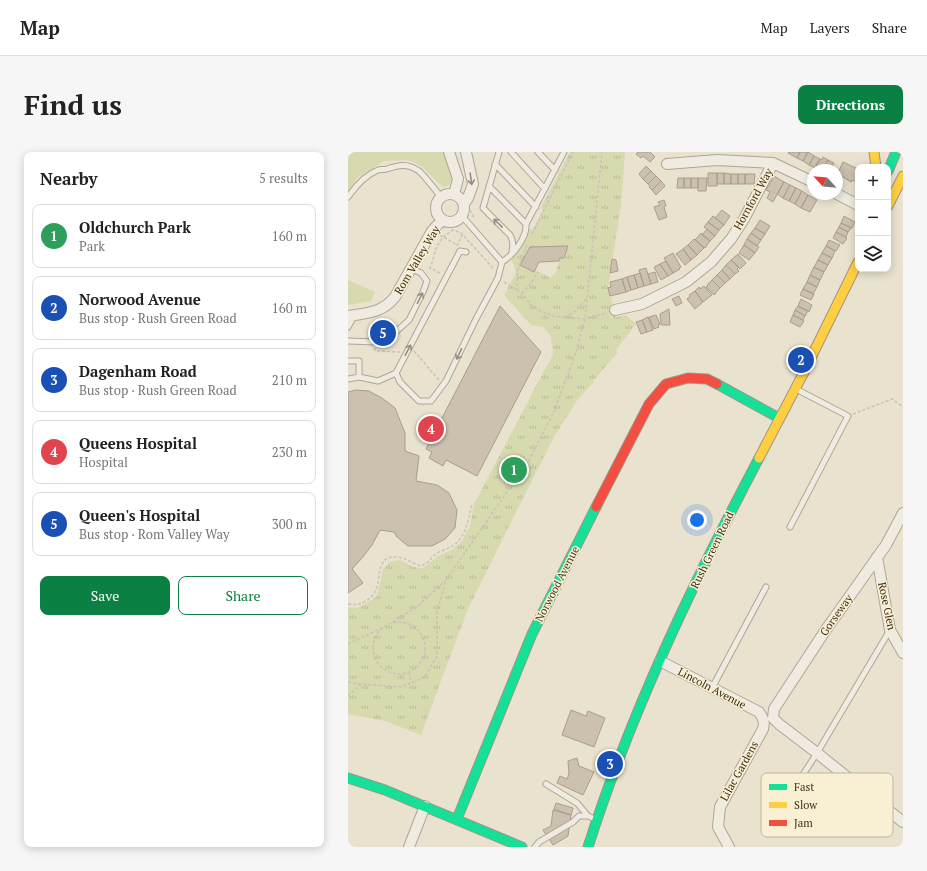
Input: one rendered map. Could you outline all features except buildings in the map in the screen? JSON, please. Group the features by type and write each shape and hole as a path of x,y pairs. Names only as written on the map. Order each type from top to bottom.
{"street":[{"path":"449,152 458,179 454,194"},
{"path":"464,204 468,198 472,184 466,152"},
{"path":"874,152 876,164"},
{"path":"891,165 896,154"},
{"path":"667,164 717,160 773,163 807,179"},
{"name":"Hornford Way","path":"616,310 642,304 655,298 686,282 711,262 731,239 744,219 773,163"},
{"path":"891,200 903,176"},
{"path":"441,197 448,194 454,194 460,198 464,204 464,212 462,216"},
{"name":"Rom Valley Way","path":"441,197 438,200 436,208 437,213 442,220 453,222 462,216"},
{"path":"843,197 855,203"},
{"name":"Rom Valley Way","path":"351,316 379,310 388,305 395,297 432,231 442,220"},
{"name":"Rush Green Road","path":"589,846 592,818 660,661 713,546 855,268"},
{"name":"Norwood Avenue","path":"457,819 532,634 649,404 666,384 688,378 707,379 779,418"},
{"name":"Gorseway","path":"768,718 816,644 886,545 903,513"},
{"name":"Rose Glen","path":"877,557 890,630 903,652"},
{"name":"Lincoln Avenue","path":"660,661 711,689 759,712 779,724 842,773"},
{"name":"Lilac Gardens","path":"729,847 718,827 720,807 768,718"},
{"path":"348,778 385,790 457,819 500,842 522,847"},
{"path":"409,847 425,806"},
{"name":"Lincoln Avenue","path":"893,814 903,822"}],"lane":[{"path":"499,152 483,208 510,234 513,239 514,245 511,255"},
{"path":"511,152 545,189"},
{"path":"538,152 555,170"},
{"path":"396,373 400,382 419,401 431,402 446,381 498,278 502,262 511,255 526,231 526,224 564,152"},
{"path":"495,164 536,206"},
{"path":"348,197 365,178 378,170 385,170 397,165 407,166 420,171 441,197"},
{"path":"489,186 526,224"},
{"path":"462,216 502,262"},
{"path":"348,379 359,377 378,381 396,373 460,251 466,252"},
{"path":"348,342 376,342 388,339 409,320 423,292 427,280 421,273 410,268"},
{"path":"348,327 351,316"},
{"path":"348,360 359,361 359,377"},
{"path":"790,527 848,416 795,388"},
{"path":"711,689 766,587"},
{"path":"804,773 890,630"},
{"path":"546,784 577,803 592,818"},
{"path":"535,847 539,842 573,822 579,816 592,818"}],"path":[{"path":"530,238 573,152"},
{"path":"348,644 402,617 418,606 446,580 531,456 554,412 576,352 585,318 602,152"},
{"path":"432,231 457,245"},
{"path":"518,291 517,272 527,245"},
{"path":"522,293 529,286 538,272"},
{"path":"498,278 522,293 530,305 541,312 553,316 563,318 585,318 616,310"},
{"path":"563,318 576,311 588,296"},
{"path":"376,348 375,351 401,352 404,348"},
{"path":"412,349 440,381"},
{"path":"848,416 892,399 903,407"},
{"path":"348,604 356,606 371,598 376,591 381,565 387,559 397,556 420,566 431,560 438,552 453,546 465,531 470,516 472,503"},
{"path":"348,682 401,687 425,677 436,656 437,612 446,580"},
{"path":"402,622 410,624 417,629 422,636 425,649 422,661 416,668 409,672 400,674 392,673 382,666 375,656 375,639 385,626 402,622"},
{"path":"409,672 412,683"},
{"path":"348,696 361,684"}],"green space":[{"path":"348,152 444,152 450,167 452,181 449,185 443,187 423,167 408,160 384,161 357,178 348,192"},
{"path":"570,152 625,152 621,205 608,288 616,317 626,315 636,324 616,350 618,352 578,399 554,437 467,611 421,735 385,721 348,714 348,607 357,608 377,596 383,570 389,562 400,560 413,567 423,568 438,556 452,550 461,542 470,526 474,504 553,354 551,336 543,327 531,325 504,295 516,273 511,260 529,229 533,229 543,210 541,207","holes":["568,246 564,258 560,258 556,272 551,278 535,270 533,272 520,265 530,247"]},
{"path":"348,280 375,292 371,301 348,305"}],"traffic: fast":[{"path":"891,164 896,152"},
{"path":"717,384 779,418"},
{"path":"588,847 624,747 665,649 710,553 759,458"},
{"path":"457,819 532,634 596,507"},
{"path":"348,778 385,790 522,847"}],"traffic: slow":[{"path":"874,152 876,164"},
{"path":"891,200 903,176"},
{"path":"759,458 803,374 855,268"}],"traffic: jam":[{"path":"596,507 649,404 666,384 688,378 707,379 717,384"}],"place":[{"name":"Queen's Hospital","path":"383,333"},
{"name":"Norwood Avenue","path":"801,360"},
{"name":"Queens Hospital","path":"431,429"},
{"name":"Oldchurch Park","path":"514,470"},
{"name":"Dagenham Road","path":"610,764"}]}
